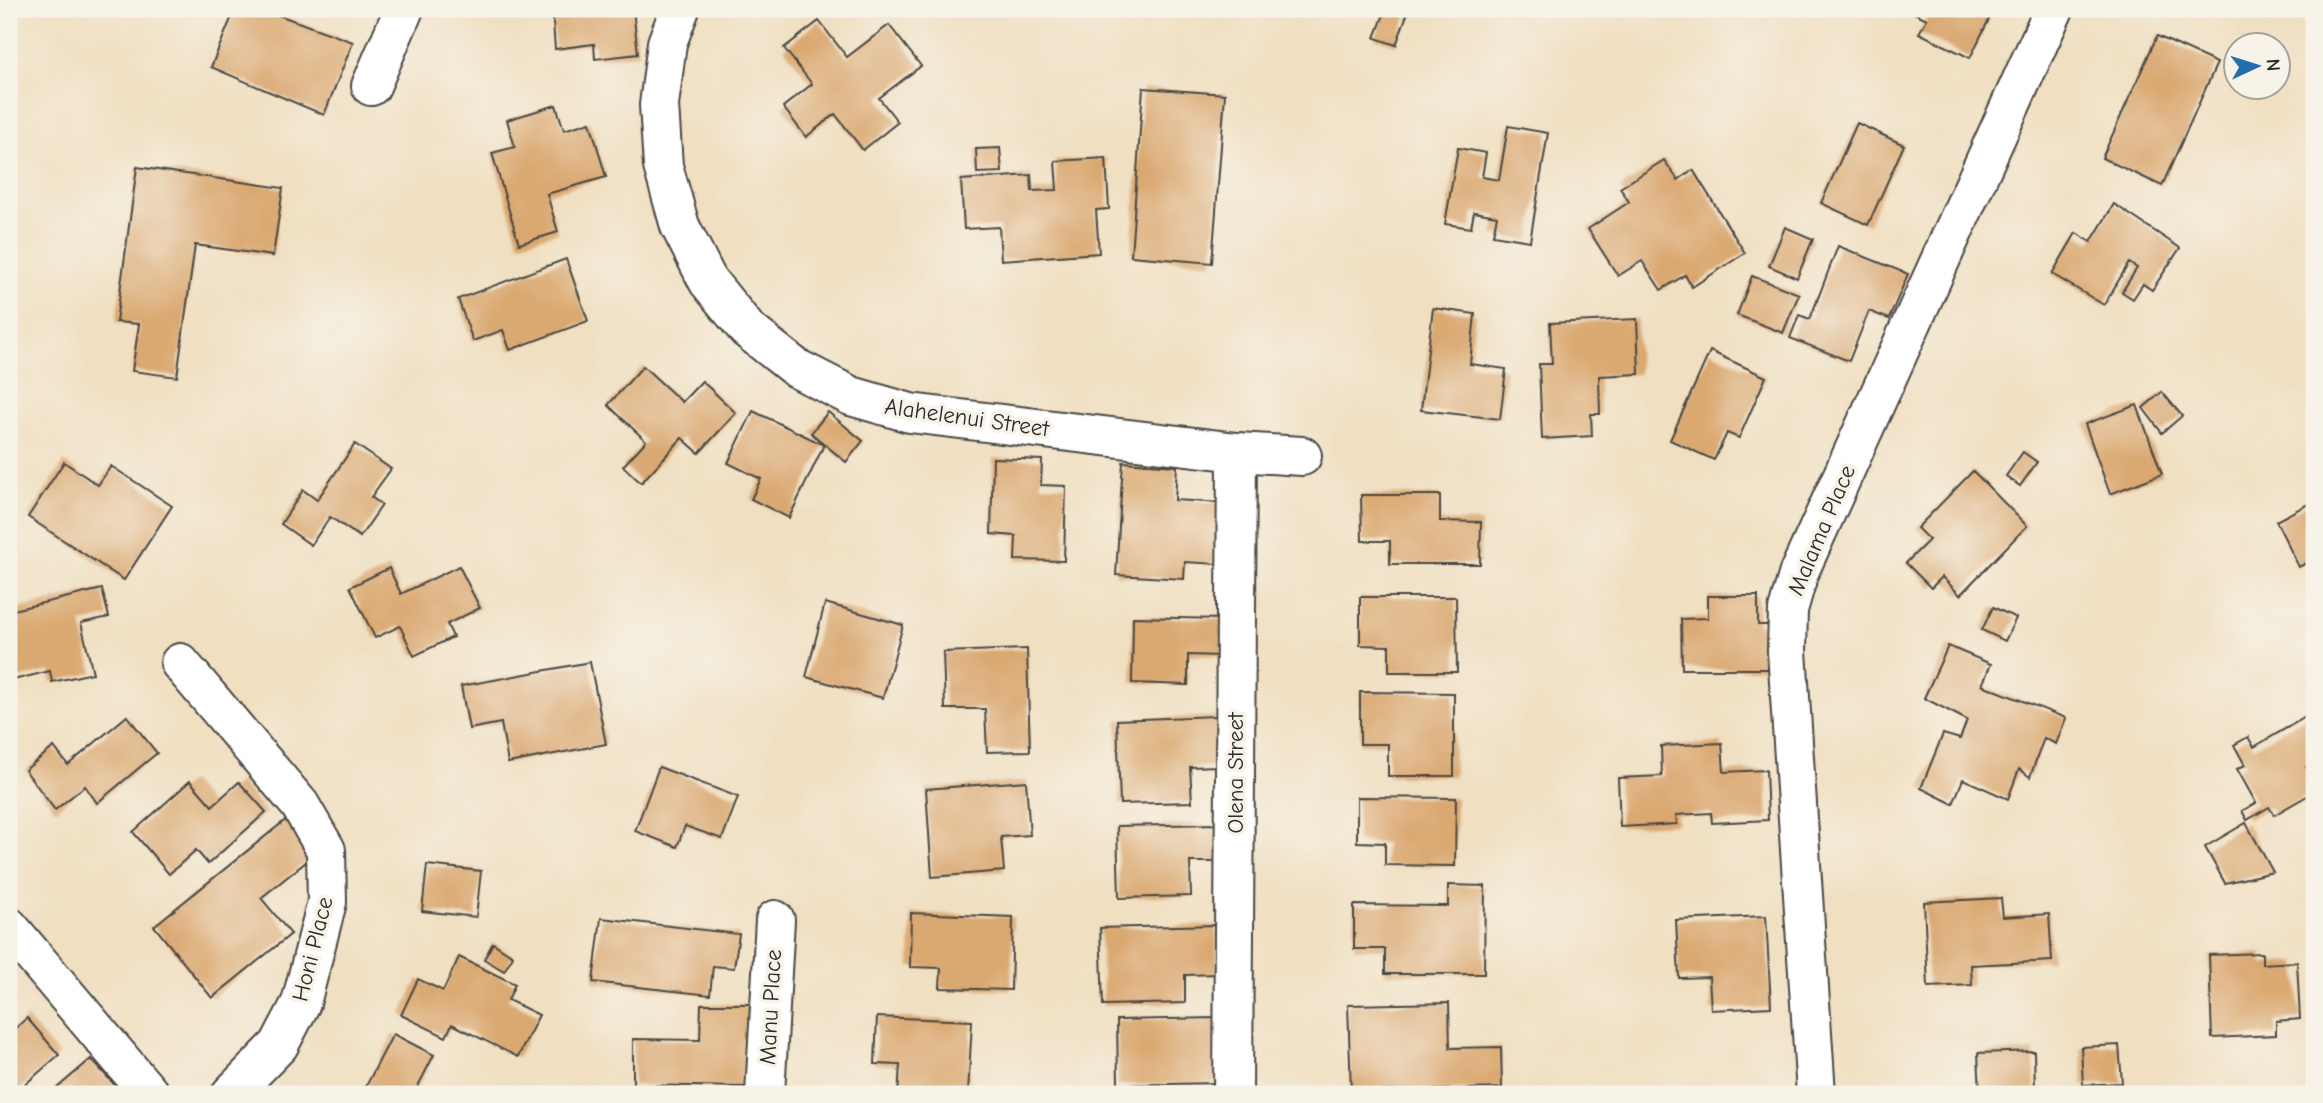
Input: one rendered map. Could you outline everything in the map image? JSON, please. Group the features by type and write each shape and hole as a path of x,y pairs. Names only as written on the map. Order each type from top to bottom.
{"street":[{"path":"370,86 404,9"},
{"name":"Alahelenui Street","path":"680,9 667,43 659,105 663,166 680,226 708,281 747,329 796,368 850,397 910,413 1237,452 1302,456"},
{"name":"Malama Place","path":"1816,1094 1787,652 1788,610 1799,572 2054,9"},
{"name":"Olena Street","path":"1233,1094 1237,452"},
{"name":"Honi Place","path":"180,663 300,804 326,850 327,902 301,1003 279,1045 232,1094"},
{"name":"Manu Place","path":"765,1094 775,920"},
{"path":"9,927 150,1094"}],"building":[{"path":"235,9 262,9 353,42 324,115 211,67"},
{"path":"552,9 633,9 638,54 595,59 594,44 555,49"},
{"path":"1386,9 1409,9 1396,45 1375,38"},
{"path":"1906,9 1994,9 1970,58 1919,33 1927,19"},
{"path":"819,21 847,57 889,25 921,66 879,98 898,122 863,150 835,114 806,137 783,107 812,84 784,48"},
{"path":"2157,36 2217,63 2162,186 2102,158"},
{"path":"1143,88 1225,94 1212,263 1131,256"},
{"path":"556,105 564,130 590,122 606,177 547,194 558,232 519,244 492,153 515,147 507,120"},
{"path":"1857,123 1904,145 1868,225 1821,203"},
{"path":"1508,126 1548,133 1530,241 1493,235 1497,216 1474,212 1471,228 1445,224 1458,148 1486,153 1482,177 1499,180"},
{"path":"1000,148 1002,172 977,173 976,149"},
{"path":"1106,158 1109,209 1096,210 1099,253 1001,260 999,227 964,229 961,180 1031,175 1032,191 1057,190 1055,161"},
{"path":"1664,160 1678,180 1693,170 1745,253 1692,287 1685,275 1661,290 1642,261 1618,276 1588,229 1629,202 1620,188"},
{"path":"137,167 283,188 273,256 195,245 177,377 132,371 139,324 116,322"},
{"path":"2114,204 2180,248 2152,290 2143,284 2133,299 2122,292 2137,268 2129,263 2104,305 2052,274 2076,233 2091,242"},
{"path":"1785,227 1813,239 1797,278 1769,266"},
{"path":"1838,246 1908,274 1889,319 1869,311 1849,361 1790,338 1799,315 1810,319"},
{"path":"566,259 588,321 510,350 503,330 473,341 458,299"},
{"path":"1752,276 1799,294 1783,333 1737,315"},
{"path":"1433,308 1475,314 1470,364 1506,369 1500,419 1421,410"},
{"path":"1637,319 1639,374 1599,376 1600,414 1591,414 1592,436 1542,439 1539,364 1552,364 1550,323"},
{"path":"1710,351 1766,377 1739,438 1727,433 1714,460 1670,440"},
{"path":"643,366 682,402 702,381 736,413 699,453 682,438 641,483 623,466 646,441 608,405"},
{"path":"2162,392 2182,416 2162,433 2143,408"},
{"path":"2137,405 2162,474 2110,494 2085,424"},
{"path":"753,411 824,445 789,518 751,499 761,479 728,463"},
{"path":"828,412 863,441 846,462 811,433"},
{"path":"355,444 391,469 371,497 382,505 360,537 330,517 311,545 281,524 303,490 317,500"},
{"path":"2023,452 2037,462 2020,486 2006,476"},
{"path":"993,458 1042,460 1041,485 1066,486 1064,561 1015,560 1016,536 991,534"},
{"path":"64,462 98,485 111,466 172,506 124,580 28,517"},
{"path":"1123,462 1177,466 1175,500 1223,503 1219,564 1185,562 1184,579 1116,575"},
{"path":"1973,471 2027,526 1960,595 1942,577 1931,588 1906,563 1929,540 1917,528"},
{"path":"1361,495 1440,495 1440,521 1481,522 1480,564 1390,564 1390,541 1362,541"},
{"path":"2314,501 2314,559 2299,567 2276,521"},
{"path":"459,566 480,608 447,624 453,637 414,656 400,626 375,638 350,587 389,568 401,594"},
{"path":"102,589 109,617 81,623 93,673 52,682 50,671 13,680 9,663 9,611"},
{"path":"1708,596 1758,596 1758,625 1776,625 1776,669 1682,669 1681,619 1708,618"},
{"path":"1360,597 1456,597 1457,672 1389,672 1389,646 1360,645"},
{"path":"825,603 903,625 883,698 806,677"},
{"path":"1993,607 2016,618 2005,641 1982,630"},
{"path":"1133,617 1223,619 1222,656 1188,655 1188,685 1132,683"},
{"path":"1948,646 1991,664 1982,685 2066,718 2056,744 2044,738 2030,777 2019,769 2008,799 1963,779 1953,804 1921,788 1943,734 1960,739 1967,720 1924,698"},
{"path":"1027,649 1030,751 987,752 985,709 945,709 943,652"},
{"path":"590,662 606,744 508,763 501,723 469,729 461,686"},
{"path":"1360,692 1454,693 1454,776 1388,776 1388,744 1360,744"},
{"path":"2314,712 2314,763 2306,767 2314,782 2314,792 2274,815 2269,807 2247,820 2242,811 2256,803 2237,769 2245,765 2234,745 2248,737 2254,747"},
{"path":"127,716 157,753 97,803 85,786 55,810 25,770 54,747 68,765"},
{"path":"1216,716 1218,766 1190,767 1192,802 1120,804 1117,720"},
{"path":"1722,743 1724,772 1766,770 1768,820 1712,823 1711,813 1676,815 1677,824 1620,827 1618,778 1662,776 1661,746"},
{"path":"659,767 738,797 722,839 685,826 677,847 635,831"},
{"path":"190,781 212,806 239,782 266,812 208,864 196,850 169,874 133,832"},
{"path":"1026,781 1030,835 1001,837 1004,871 932,877 926,789"},
{"path":"1357,797 1456,798 1455,866 1385,865 1385,843 1357,842"},
{"path":"288,818 316,854 261,898 291,934 212,998 154,926"},
{"path":"2246,823 2273,872 2225,883 2205,847"},
{"path":"1218,824 1219,862 1190,862 1191,896 1119,898 1117,826"},
{"path":"427,865 481,871 476,917 422,911"},
{"path":"1448,885 1485,886 1484,974 1385,974 1385,949 1354,949 1354,905 1448,906"},
{"path":"2001,898 2003,917 2049,914 2052,961 1971,965 1972,985 1928,987 1924,902"},
{"path":"911,913 1013,917 1011,990 940,988 941,968 910,967"},
{"path":"1766,916 1771,1007 1711,1010 1709,977 1679,978 1676,920"},
{"path":"601,918 739,934 734,968 713,966 710,995 593,982"},
{"path":"1216,925 1218,974 1185,975 1185,1003 1103,1005 1100,928"},
{"path":"493,943 513,956 504,971 484,959"},
{"path":"2262,953 2262,964 2297,962 2300,1019 2276,1021 2276,1035 2212,1038 2209,955"},
{"path":"459,957 515,984 508,1000 539,1015 518,1057 452,1024 446,1037 401,1015 418,979 443,991"},
{"path":"1449,1003 1450,1048 1501,1047 1502,1088 1351,1092 1348,1005"},
{"path":"701,1004 750,1004 749,1087 633,1085 633,1039 700,1040"},
{"path":"877,1017 972,1021 968,1094 898,1094 900,1065 875,1064"},
{"path":"27,1018 59,1055 14,1094 9,1094 9,1034"},
{"path":"1216,1018 1218,1083 1118,1085 1117,1020"},
{"path":"393,1034 434,1055 414,1094 362,1094"},
{"path":"2119,1045 2122,1083 2083,1085 2081,1047"},
{"path":"2034,1051 2035,1091 2100,1089 2101,1094 1980,1094 1978,1053"},
{"path":"91,1059 123,1094 50,1094"}]}
